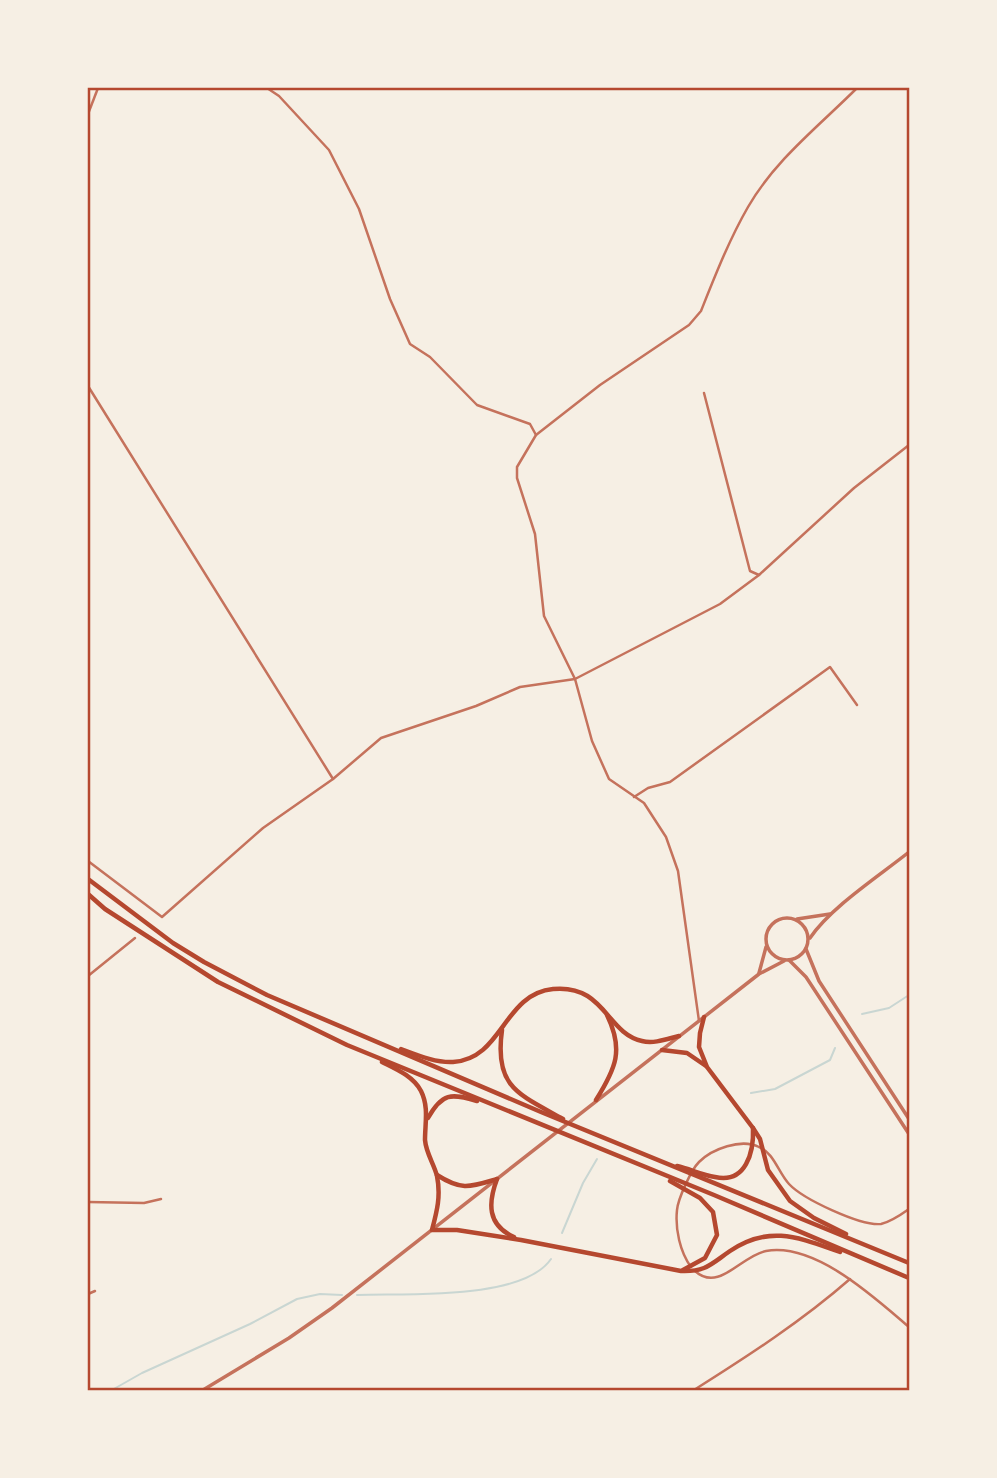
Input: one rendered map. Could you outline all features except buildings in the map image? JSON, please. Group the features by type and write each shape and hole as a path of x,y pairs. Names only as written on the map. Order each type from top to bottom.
{"highway":[{"path":"88,879 173,943 268,995 585,1131 909,1263"},
{"path":"88,894 115,916 218,982 412,1079 421,1092 427,1119 425,1140 429,1158 437,1174 440,1201 432,1230 457,1230 521,1240 697,1272 733,1248 759,1236 778,1234 804,1239 889,1270"},
{"path":"367,1037 429,1059 453,1062 475,1056 491,1044 508,1018 524,1001 541,991 557,989 576,991 591,997 627,1035 642,1041 658,1042 679,1036"},
{"path":"596,1100 615,1067 617,1050 614,1030 603,1008"},
{"path":"704,1017 699,1047 707,1066 760,1139 768,1170 790,1201 814,1218 878,1250"},
{"path":"502,1029 499,1054 505,1077 517,1093 543,1111"},
{"path":"347,1045 909,1278"},
{"path":"662,1050 687,1053 707,1066"},
{"path":"427,1119 435,1104 444,1097 459,1096 500,1107"},
{"path":"662,1163 718,1178 735,1175 747,1165 754,1148 753,1128"},
{"path":"654,1172 701,1198 713,1212 717,1235 705,1258 681,1271"},
{"path":"437,1174 453,1186 470,1187 497,1178"},
{"path":"497,1178 489,1199 492,1214 503,1232 521,1240"}],"street":[{"path":"88,114 98,88"},
{"path":"267,88 279,96 329,150 359,209 390,299 410,344 430,357 477,405 530,424 536,435"},
{"path":"699,1021 678,871 666,837 644,803 609,779 592,741 575,679 544,616 535,534 517,478 517,467 536,435 600,385 689,325 701,311 748,207 765,182 797,143 857,88"},
{"path":"88,386 333,779"},
{"path":"704,393 750,571 759,575"},
{"path":"88,861 162,917 263,828 333,779 381,738 476,706 520,687 575,679 720,604 759,575 855,488 909,445"},
{"path":"634,797 670,782 831,667 858,705"},
{"path":"203,1391 300,1331 758,974 802,955 817,928 909,855"},
{"path":"758,974 766,945 766,933 775,922 782,918 814,918 832,914"},
{"path":"796,919 802,923 809,940"},
{"path":"88,976 135,938"},
{"path":"766,945 775,957 787,960 806,977 909,1135"},
{"path":"806,949 819,981 909,1119"},
{"path":"909,1209 882,1224 864,1222 808,1199 789,1184 769,1154 759,1146 746,1144 715,1150 698,1163 681,1195 677,1210 678,1236 685,1259 702,1277 711,1279 723,1276 749,1258 766,1251 788,1251 824,1264 850,1279 909,1328"},
{"path":"88,1202 144,1203 161,1199"},
{"path":"694,1391 822,1303 850,1279"},
{"path":"88,1294 95,1291"}],"waterway":[{"path":"862,1014 889,1008 909,995"},
{"path":"751,1093 775,1089 830,1060 835,1048"},
{"path":"562,1233 583,1183 597,1159"},
{"path":"357,1295 432,1294 490,1288 536,1273 551,1259"},
{"path":"112,1390 297,1299 320,1294 342,1295"}]}
